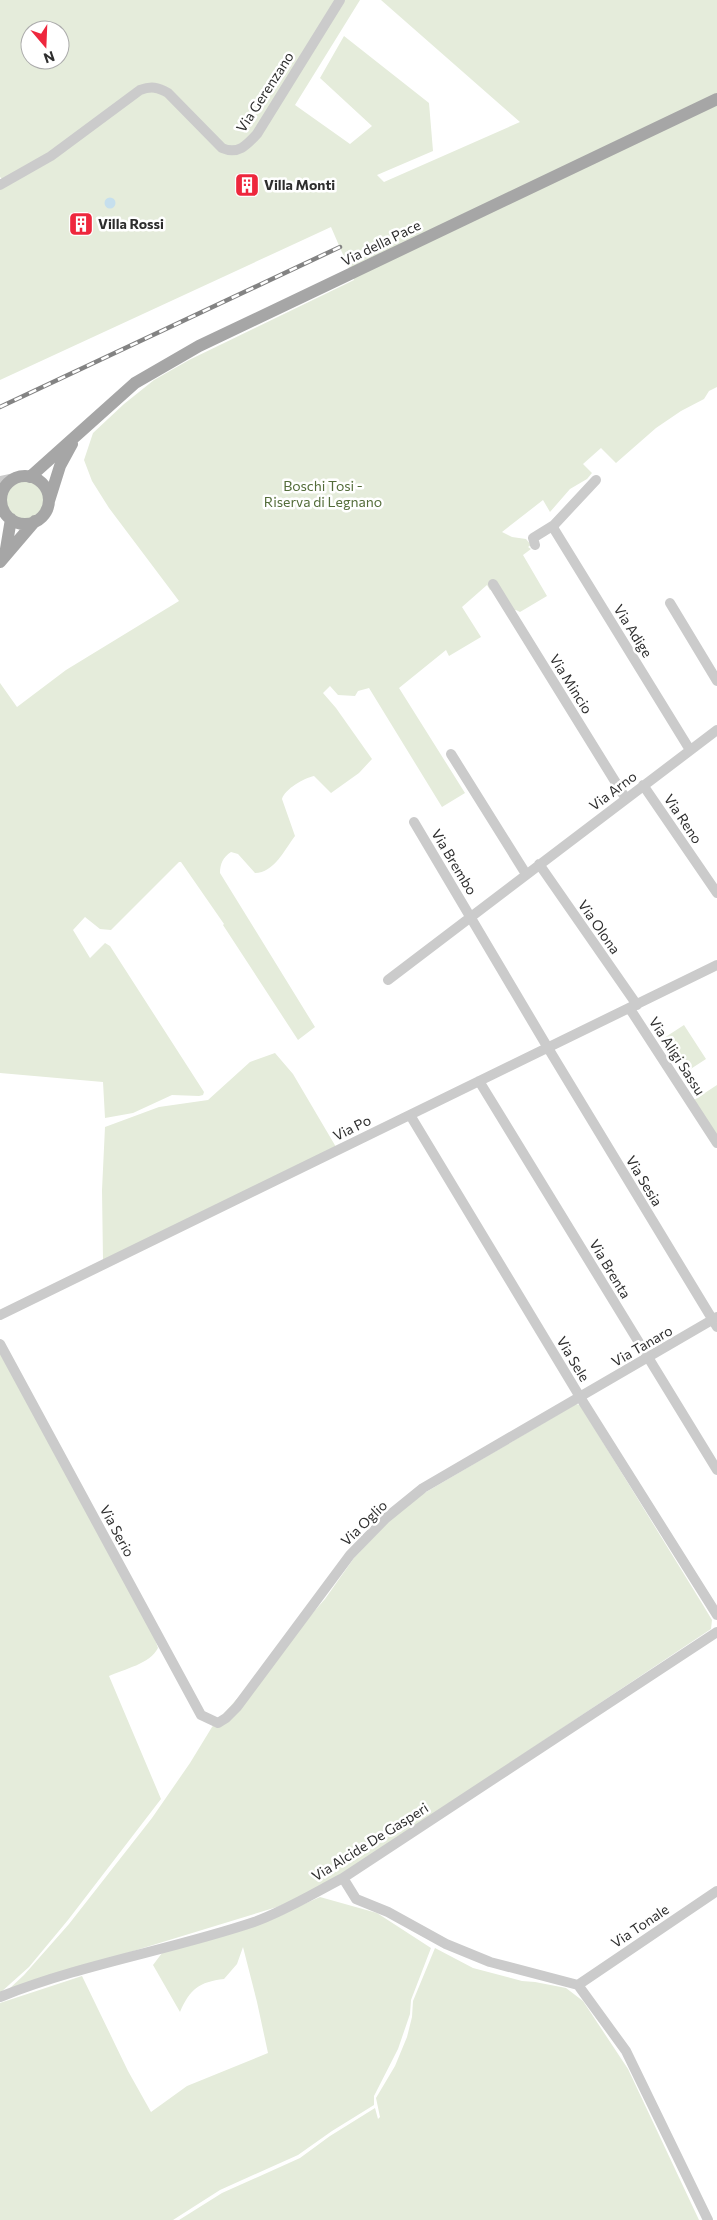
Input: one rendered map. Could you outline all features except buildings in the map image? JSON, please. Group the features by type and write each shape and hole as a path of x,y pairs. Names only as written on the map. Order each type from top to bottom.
{"main road":[{"name":"Via della Pace","path":"30,477 135,383 199,346 717,99"},
{"name":"Via della Pace","path":"48,501 60,466 74,439"},
{"path":"3,558 44,513 48,501 46,488 42,483 30,477 15,478 4,487 1,506 11,520 23,524 35,521"},
{"path":"3,558 11,520"}],"street":[{"name":"Via Gerenzano","path":"0,185 52,156 140,90 147,88 157,88 168,94 222,148 234,152 241,149 257,134 340,0"},
{"path":"0,481 15,478"},
{"path":"535,545 533,538 554,525 596,480"},
{"name":"Via Adige","path":"554,525 554,529 690,750"},
{"name":"Via Mincio","path":"494,584 626,799"},
{"path":"670,602 717,681"},
{"name":"Via Arno","path":"388,980 717,730"},
{"path":"451,754 526,874"},
{"name":"Via Reno","path":"644,785 717,893"},
{"name":"Via Brembo","path":"414,822 548,1048"},
{"name":"Via Olona","path":"539,864 634,1007"},
{"name":"Via Po","path":"0,1315 717,965"},
{"name":"Via Aligi Sassu","path":"634,1007 717,1143"},
{"name":"Via Sesia","path":"548,1048 715,1321"},
{"name":"Via Brenta","path":"479,1081 717,1470"},
{"name":"Via Sele","path":"410,1115 580,1397 717,1614"},
{"name":"Via Tanaro","path":"580,1397 715,1321"},
{"name":"Via Serio","path":"0,1344 201,1715 218,1723"},
{"name":"Via Oglio","path":"218,1723 237,1707 305,1619 337,1572 386,1518 423,1488 580,1397"},
{"name":"Via Alcide De Gasperi","path":"0,1997 72,1972 255,1921 343,1878 717,1632"},
{"path":"343,1878 356,1899 388,1912 446,1944 490,1962 578,1985 626,2051 708,2220"},
{"name":"Via Tonale","path":"578,1985 717,1890"}],"green space":[{"name":"Boschi Tosi - Riserva di Legnano","path":"0,0 360,0 295,105 350,144 372,126 320,78 344,36 429,103 433,151 377,175 384,182 520,122 381,0 717,0 717,387 709,391 704,399 681,411 656,428 616,463 601,448 583,464 592,473 587,479 570,489 550,512 543,500 502,532 512,537 526,539 531,545 528,547 531,549 523,555 547,596 520,612 514,611 498,585 490,590 487,585 462,607 481,637 449,656 446,650 399,688 465,793 442,807 369,688 358,691 355,696 338,695 330,686 323,693 372,759 359,773 331,793 314,776 305,779 287,791 282,799 295,836 268,869 255,873 238,854 231,852 222,861 220,873 315,1027 298,1040 224,924 181,862 111,930 100,929 85,917 73,930 90,958 105,943 110,946 204,1092 203,1095 199,1096 172,1095 133,1113 105,1118 103,1082 0,1073 0,683 17,707 66,670 179,601 109,508 92,481 84,460 93,433 124,404 154,380 189,360 354,280 331,227 0,380 0,180 2,179 0,177"},
{"path":"24,480 38,486 44,500 38,514 24,520 10,514 4,500 10,486"},
{"path":"684,1025 706,1059 686,1072 664,1038"},
{"path":"275,1053 293,1074 336,1147 103,1260 102,1190 105,1127 159,1107 208,1100 250,1062"},
{"path":"717,1085 717,1135 694,1100"},
{"path":"0,1349 152,1631 158,1648 154,1654 143,1662 109,1676 161,1799 68,1920 29,1967 0,1993"},
{"path":"576,1404 580,1405 712,1620 711,1629 349,1870 297,1899 277,1907 9,1989 24,1975 69,1924 152,1818 212,1727 325,1599 354,1558 404,1505"},
{"path":"320,1897 377,1913 431,1948 411,2000 410,2014 398,2049 374,2096 374,2105 298,2155 220,2190 173,2220 0,2220 0,2003 82,1976 128,2071 151,2112 187,2086 268,2053 243,1947 237,1964 224,1979 208,1982 196,1988 180,2012 153,1965 162,1953 270,1919"},
{"path":"435,1948 473,1968 522,1981 566,1988 583,2001 628,2069 699,2220 179,2220 222,2193 300,2158 330,2136 375,2108 378,2119 380,2117 376,2098 395,2066 407,2037 412,2017 413,2001"}],"water":[{"path":"110,197 116,203 110,209 104,203"}],"railway":[{"path":"0,407 340,247"}],"place":[{"name":"Villa Monti","path":"247,185"},
{"name":"Villa Rossi","path":"81,224"}]}
